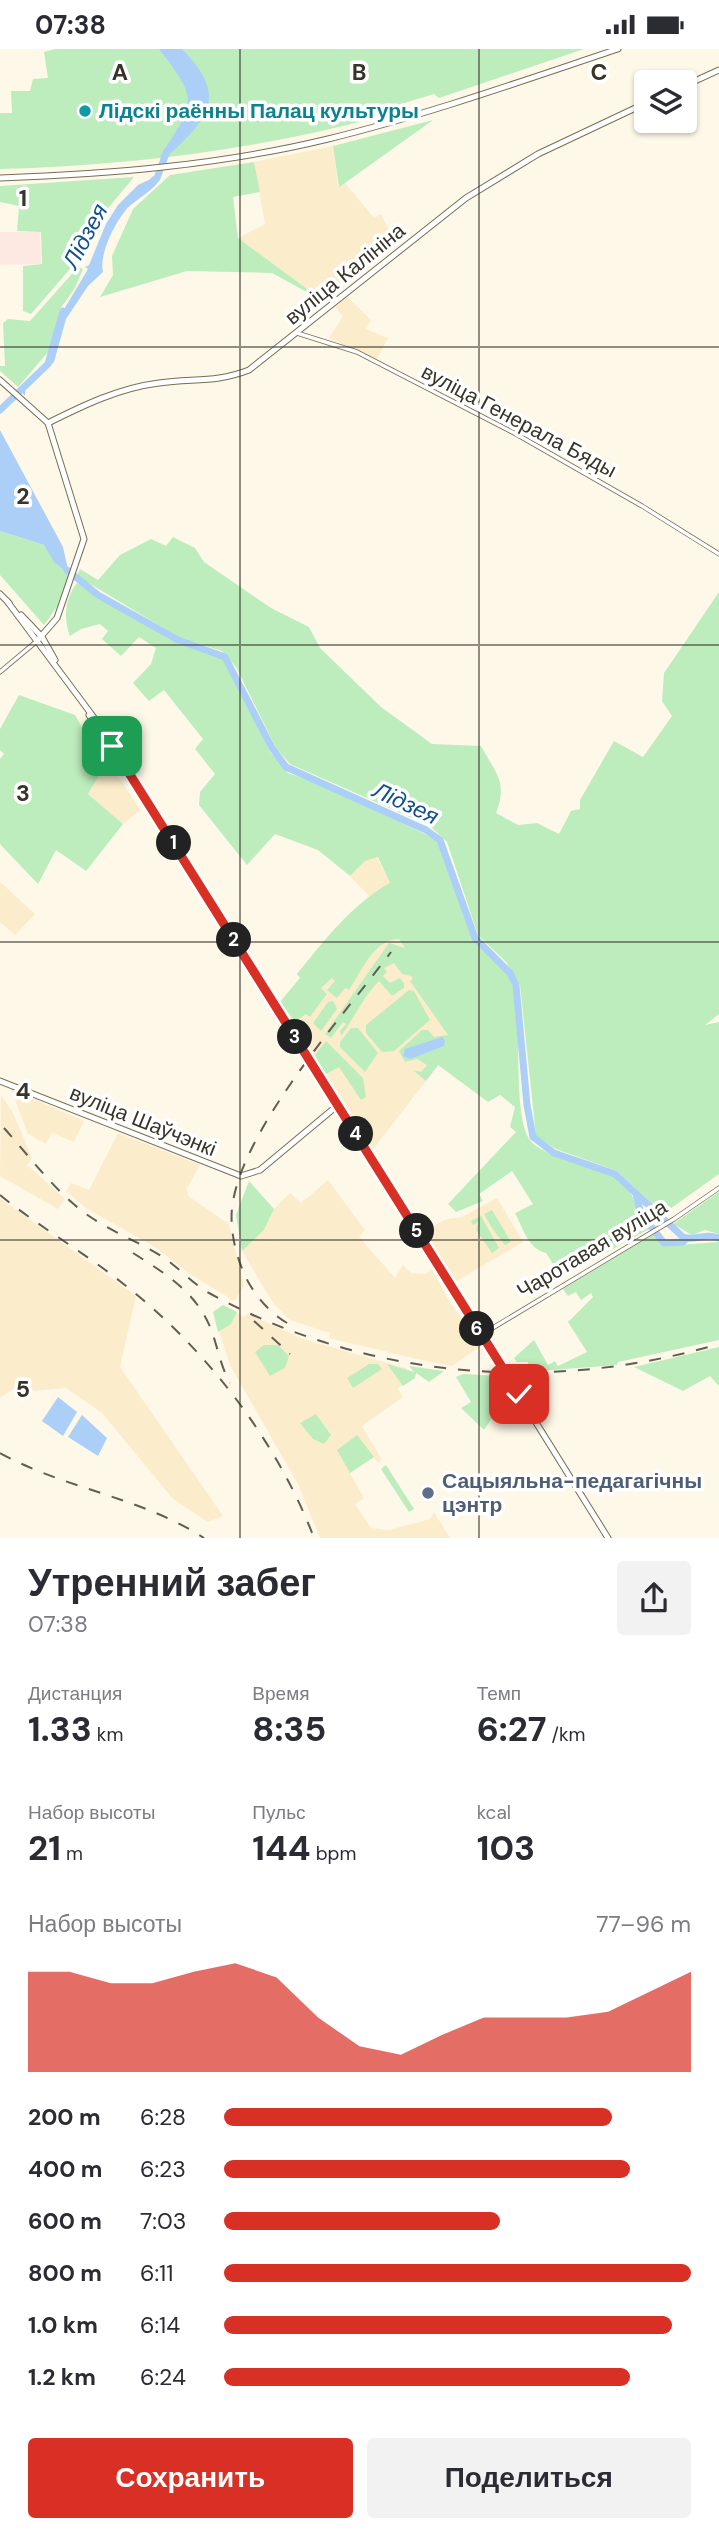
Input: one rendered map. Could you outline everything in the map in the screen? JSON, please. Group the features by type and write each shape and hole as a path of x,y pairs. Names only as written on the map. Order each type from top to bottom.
{"main road":[{"path":"0,178 155,168 289,148 370,128 618,49"},
{"path":"697,80 719,70"},
{"name":"вуліца Калініна","path":"48,423 117,392 162,382 208,382 230,378 249,370 466,198 538,153 634,109"},
{"path":"0,380 48,423 84,538 57,618 39,639"},
{"path":"0,594 39,639 77,694 97,730 163,824 608,1538"},
{"name":"вуліца Шаўчэнкі","path":"0,1081 230,1173 247,1176 260,1170 338,1105"}],"street":[{"name":"вуліца Генерала Бяды","path":"297,333 357,352 507,429 642,506 719,554"},
{"path":"0,672 39,639"},
{"name":"Чаротавая вуліца","path":"481,1335 674,1219 719,1188"}],"shaded area":[{"path":"333,146 338,186 345,183 374,218 381,214 397,246 325,302 238,238 265,224 254,162"},
{"path":"0,232 40,232 41,264 0,265"},
{"path":"347,297 371,320 366,329 388,338 376,360 329,338 343,316 335,307"},
{"path":"108,760 140,810 123,824 88,794"},
{"path":"377,857 390,883 370,897 350,876 365,861"},
{"path":"0,882 35,914 15,935 0,922"},
{"path":"386,916 426,984 419,988 454,1045 373,1149 280,1002 300,978 297,974 337,926"},
{"path":"11,1089 84,1121 74,1142 52,1133 46,1144 28,1134"},
{"path":"1,1095 13,1113 32,1158 27,1165 65,1199 58,1209 0,1176"},
{"path":"118,1133 200,1165 187,1188 188,1196 229,1224 244,1286 234,1301 187,1272 155,1247 86,1208 66,1191 71,1183 89,1190"},
{"path":"328,1180 365,1230 359,1237 395,1278 403,1265 411,1273 426,1274 432,1269 449,1301 481,1346 452,1366 421,1360 329,1338 330,1333 290,1320 273,1303 242,1251 264,1230 274,1209 290,1193 301,1203"},
{"path":"0,1198 136,1296 120,1367 223,1516 208,1522 173,1499 102,1413 66,1388 22,1392 17,1386 0,1398"},
{"path":"497,1198 523,1242 455,1282 425,1230 447,1219 462,1217"},
{"path":"223,1305 244,1317 248,1314 303,1339 406,1368 415,1378 398,1388 403,1397 362,1426 382,1460 378,1463 374,1457 350,1473 364,1498 355,1504 371,1528 389,1530 430,1519 434,1512 450,1538 320,1538 298,1484 230,1365 213,1312"}],"green space":[{"path":"55,49 584,49 439,98 434,94 378,111 375,118 283,139 142,160 0,169 0,113 12,113 11,91 30,91 33,79 48,78 44,52"},
{"path":"433,120 345,183 339,187 333,146"},
{"path":"254,162 260,192 233,197 238,238 325,302 272,273 187,271 100,297 113,275 112,256 133,209 170,175"},
{"path":"134,177 104,213 89,247 31,314 23,311 23,266 42,264 41,232 17,231 19,206 0,202 0,186"},
{"path":"78,267 83,269 75,288 60,309 49,351 18,387 0,371 0,366 5,366 3,323 8,319 30,321"},
{"path":"0,531 44,545 69,574 59,604 44,625 0,575"},
{"path":"173,537 195,548 204,562 271,608 309,627 320,648 381,707 432,744 481,746 499,778 501,793 496,813 518,825 537,823 559,834 571,811 580,809 580,800 614,741 643,757 672,716 662,701 664,673 719,592 719,1014 705,1025 719,1022 719,1174 663,1214 617,1171 556,1149 536,1136 520,985 506,962 478,935 447,842 430,826 290,764 276,748 236,667 222,651 180,638 77,576 80,569 98,580 120,555 151,539 166,546"},
{"path":"77,583 179,644 198,648 227,661 270,752 288,773 328,787 435,839 452,875 473,938 506,972 513,986 521,1108 529,1139 545,1151 607,1173 623,1182 641,1215 651,1227 649,1229 555,1281 553,1276 556,1274 551,1266 553,1264 546,1253 530,1243 515,1213 533,1204 512,1171 479,1194 483,1201 456,1212 448,1204 516,1132 510,1127 515,1107 500,1095 488,1102 438,1065 426,1081 413,1070 421,1072 427,1065 417,1059 405,1062 399,1051 422,1030 428,1030 434,1037 448,1035 410,981 413,979 411,976 402,974 394,963 384,968 387,972 383,976 390,983 400,978 404,988 392,996 379,981 341,1036 340,1031 346,1024 343,1022 331,1038 325,1034 389,943 405,948 399,939 390,940 376,950 349,990 345,988 337,998 327,990 335,981 332,978 321,988 327,994 310,1017 306,1014 295,1022 280,1002 300,978 297,974 339,924 363,901 390,883 378,857 365,861 350,876 318,850 275,834 247,865 199,805 200,792 215,774 195,749 203,739 164,690 149,701 133,683 151,664 156,648 139,637 121,656 102,639 108,631 100,624 81,629 70,636 66,608"},
{"path":"19,695 75,715 107,762 88,794 123,824 86,871 56,850 38,884 0,844 0,759 4,754 0,750 0,729"},
{"path":"409,990 414,991 430,1020 394,1051 382,1052 366,1033 366,1025"},
{"path":"333,1001 337,1009 321,1031 313,1023 328,1002"},
{"path":"351,1028 358,1028 378,1053 365,1072 340,1047 340,1042"},
{"path":"326,1041 363,1078 366,1097 361,1100 339,1067 326,1074 314,1056"},
{"path":"249,1181 274,1209 264,1230 242,1251 236,1215"},
{"path":"719,1192 719,1234 705,1230 692,1235 673,1224"},
{"path":"492,1210 511,1242 505,1245 484,1214"},
{"path":"481,1216 499,1248 492,1253 476,1230 478,1222 473,1225 471,1221"},
{"path":"654,1234 665,1246 719,1242 719,1340 618,1362 617,1365 513,1373 528,1370 528,1362 517,1362 514,1358 534,1340 548,1365 555,1361 558,1366 587,1352 568,1322 593,1297 591,1293 581,1300 576,1292 568,1296 563,1289"},
{"path":"223,1305 237,1312 231,1324 218,1332 213,1312"},
{"path":"264,1345 278,1345 289,1356 285,1368 270,1376 255,1352"},
{"path":"719,1347 719,1386 710,1376 683,1391 634,1367"},
{"path":"369,1364 378,1364 382,1369 353,1388 347,1378"},
{"path":"387,1364 414,1372 409,1366 444,1371 429,1382 416,1373 415,1378 403,1386"},
{"path":"463,1374 499,1376 509,1393 484,1430 461,1408 471,1402 456,1377"},
{"path":"316,1414 331,1435 324,1444 313,1439 300,1423"},
{"path":"357,1435 374,1457 350,1473 337,1450"},
{"path":"386,1465 414,1509 409,1512 381,1469"}],"water":[{"path":"159,49 182,49 196,65 209,93 203,117 194,129 168,156 160,157 180,125 188,103 182,81"},
{"path":"161,174 157,184 129,207 116,224 105,248 103,272 88,286 66,319 54,362 25,389 25,396 18,388 22,389 50,361 63,311 88,269 85,267 89,265 106,224 118,205 138,185"},
{"path":"0,430 63,547 69,574 54,562 44,545 0,531"},
{"path":"442,1037 444,1046 410,1059 403,1056 405,1049"},
{"path":"58,1397 77,1412 63,1436 42,1421"},
{"path":"82,1415 107,1438 98,1456 68,1437"}],"waterway":[{"name":"Лідзея","path":"154,180 167,151"},
{"name":"Лідзея","path":"0,410 48,364 63,311"},
{"name":"Лідзея","path":"67,570 98,595 178,640 225,657 272,748 286,767 426,830 440,840 475,938 510,973 516,985 527,1105 533,1137 554,1153 615,1174 684,1238 719,1238"},
{"path":"636,1194 641,1214 664,1243 683,1242 687,1238"}],"railway":[{"path":"287,1323 273,1313 255,1293 246,1279 238,1256 232,1232 232,1208 239,1177 254,1144 297,1075 391,952"},
{"path":"4,1128 54,1186 89,1216 163,1257 209,1293 269,1322 331,1344 394,1360 459,1370 524,1373 589,1369 654,1360 719,1344"},
{"path":"0,1195 121,1282 181,1335 234,1397 258,1431 280,1466 314,1538"},
{"path":"133,1253 190,1295 206,1318 230,1383"},
{"path":"254,1321 290,1354"},
{"path":"0,1453 50,1476 155,1512 204,1538"}],"place":[{"name":"Лідскі раённы Палац культуры","path":"85,111"},
{"name":"Сацыяльна-педагагічны цэнтр","path":"428,1493"}],"route":[{"path":"112,746 216,912 223,919 295,1038 300,1041 301,1048 519,1394"}]}
